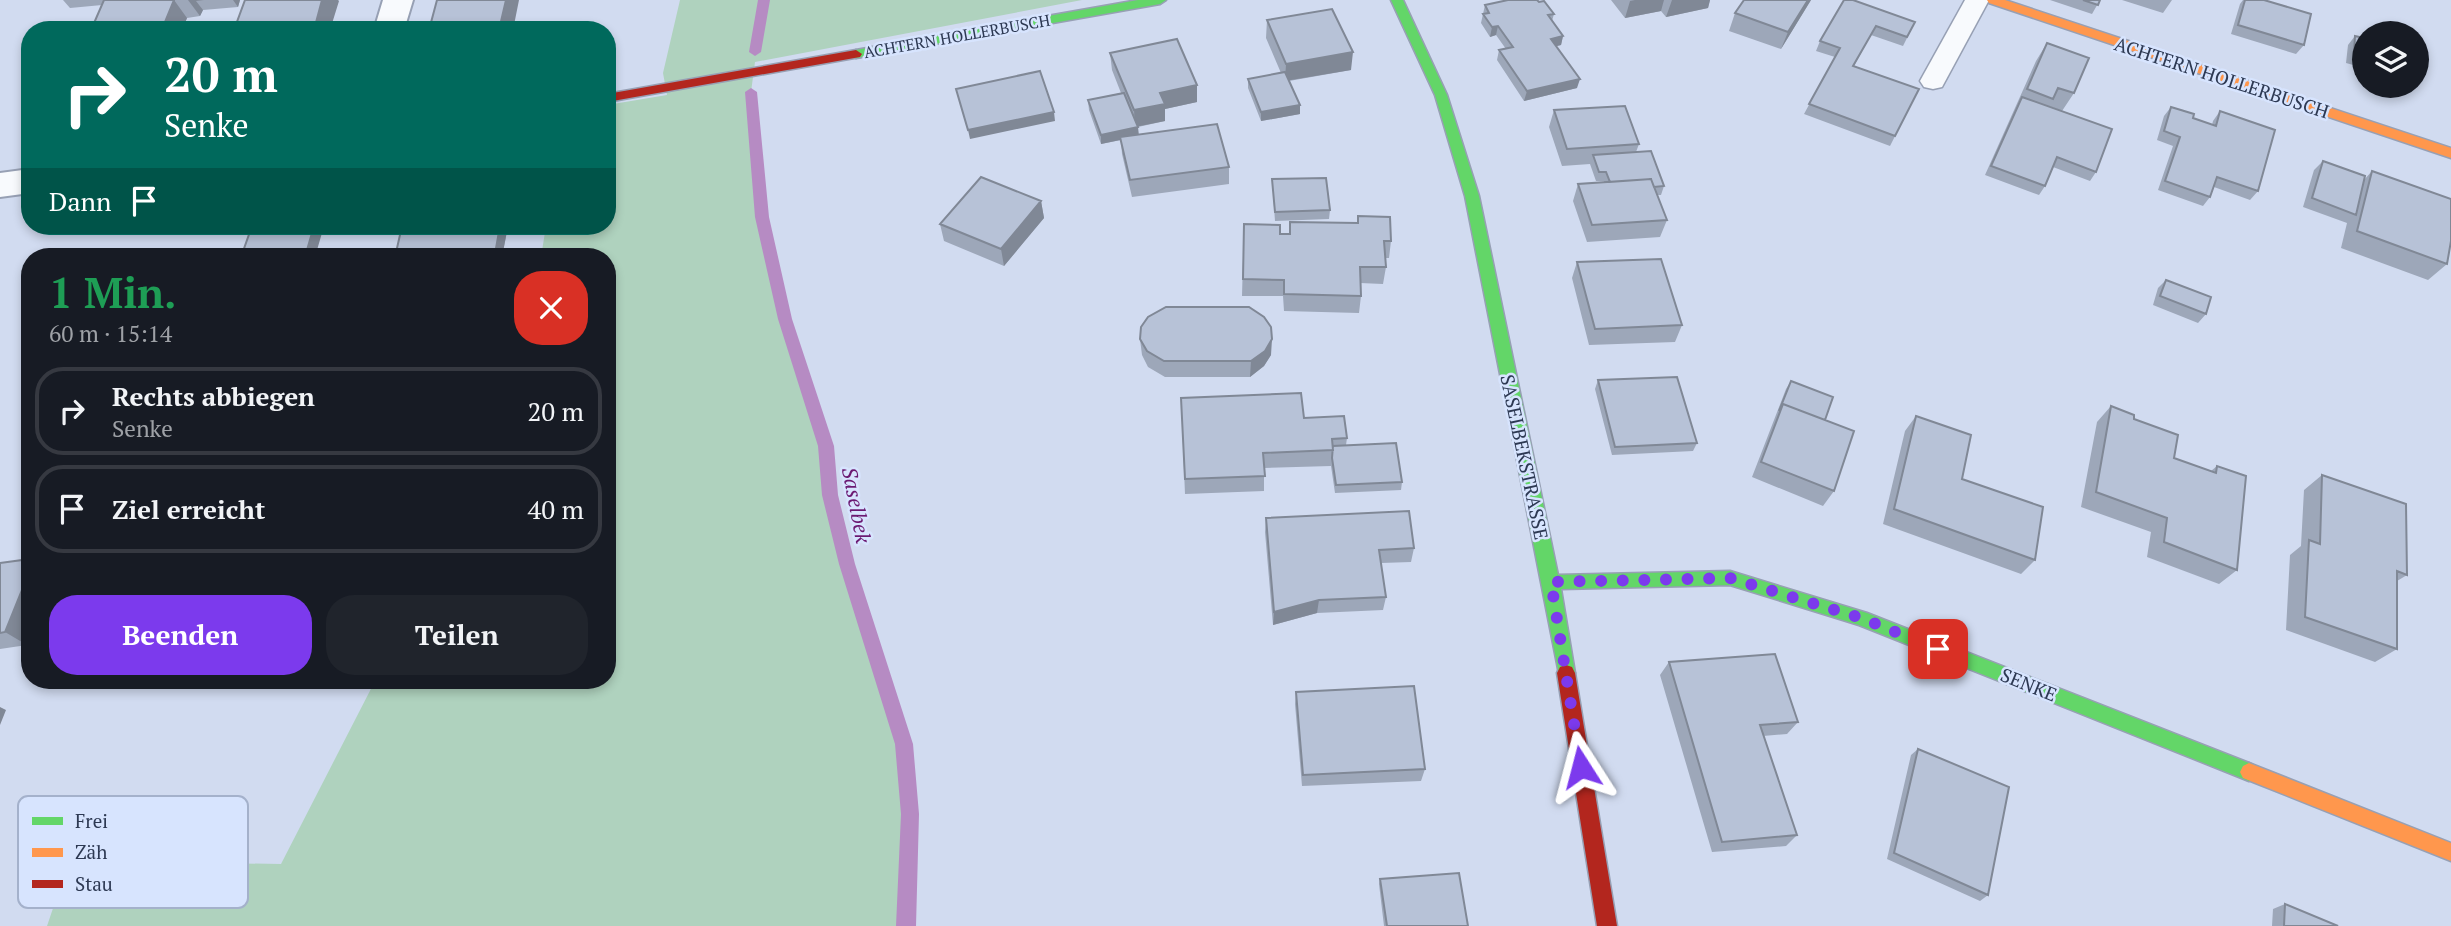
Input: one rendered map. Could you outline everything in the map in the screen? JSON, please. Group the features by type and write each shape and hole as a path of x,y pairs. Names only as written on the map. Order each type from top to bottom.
{"street":[{"path":"392,21 398,0"},
{"name":"ACHTERN HOLLERBUSCH","path":"616,96 1160,0"},
{"name":"SASELBEKSTRASSE","path":"1397,0 1441,96 1472,196 1551,582 1607,926"},
{"name":"ACHTERN HOLLERBUSCH","path":"1993,0 2451,153"},
{"path":"0,185 21,182"},
{"name":"SENKE","path":"1551,582 1730,578 1861,618 2451,852"}],"lane":[{"path":"1933,81 1977,0"}],"green space":[{"path":"680,0 1082,0 755,62 751,92 762,217 785,319 826,446 830,495 847,564 904,744 910,814 906,926 47,926 53,908 248,908 248,864 281,864 371,689 616,689 616,248 542,248 545,235 616,235 616,104 667,95 663,73"}],"building":[{"path":"104,0 174,0 165,21 95,21"},
{"path":"245,0 322,0 316,21 237,21"},
{"path":"437,0 506,0 501,21 431,21"},
{"path":"1508,0 1544,1 1554,14 1548,15 1563,36 1551,39 1580,79 1527,91 1499,50 1513,47 1498,26 1492,27 1483,14 1489,13 1485,5"},
{"path":"1744,0 1808,0 1788,32 1735,13"},
{"path":"1844,0 1853,0 1915,22 1907,37 1876,26 1853,66 1919,89 1895,136 1809,104 1840,48 1820,41"},
{"path":"2083,0 2100,0 2098,5"},
{"path":"2245,0 2264,0 2311,14 2304,45 2238,25"},
{"path":"1332,9 1353,52 1286,64 1267,20"},
{"path":"1177,39 1197,85 1160,93 1165,104 1134,110 1110,53"},
{"path":"2047,43 2089,58 2074,93 2058,88 2053,99 2027,89"},
{"path":"1040,71 1054,112 968,130 956,89"},
{"path":"1285,72 1300,105 1261,112 1248,79"},
{"path":"1124,93 1138,127 1101,135 1088,100"},
{"path":"2022,97 2112,129 2096,172 2057,157 2045,186 1991,166"},
{"path":"1625,106 1639,144 1567,149 1554,110"},
{"path":"2171,107 2194,114 2193,118 2216,126 2220,111 2275,130 2258,191 2217,177 2210,197 2165,181 2180,137 2164,131"},
{"path":"1217,124 1229,167 1130,180 1120,137"},
{"path":"1651,151 1664,186 1654,187 1651,179 1610,182 1606,172 1599,172 1593,155"},
{"path":"2323,161 2365,176 2356,215 2312,198"},
{"path":"2372,171 2451,199 2451,241 2447,264 2357,231"},
{"path":"981,177 1041,201 1001,249 940,224"},
{"path":"1326,178 1330,210 1275,212 1272,179"},
{"path":"1651,179 1667,220 1592,225 1578,184"},
{"path":"1358,216 1390,217 1391,241 1384,241 1386,267 1360,267 1361,296 1284,294 1284,280 1243,279 1244,224 1280,225 1280,234 1290,234 1290,222 1358,223"},
{"path":"249,235 311,235 308,248 244,248"},
{"path":"400,235 498,235 496,248 397,248"},
{"path":"1661,259 1682,325 1595,329 1577,262"},
{"path":"2166,280 2211,297 2206,314 2160,296"},
{"path":"1166,307 1249,307 1264,317 1271,327 1272,339 1265,351 1251,361 1164,361 1147,351 1140,339 1141,327 1148,317"},
{"path":"1677,377 1697,443 1615,447 1598,380"},
{"path":"1791,381 1833,397 1825,420 1783,404 1779,411"},
{"path":"1301,393 1304,418 1344,416 1347,438 1332,439 1333,450 1263,453 1265,476 1185,479 1181,398"},
{"path":"1783,404 1854,431 1834,491 1761,462"},
{"path":"2111,406 2134,415 2134,419 2178,435 2174,458 2216,473 2217,466 2246,476 2237,570 2164,542 2167,518 2096,492"},
{"path":"1916,416 1971,435 1962,479 2043,507 2035,560 1894,509"},
{"path":"1396,443 1402,482 1336,485 1333,446"},
{"path":"2322,475 2406,504 2407,575 2397,571 2397,649 2305,617 2309,540 2320,544"},
{"path":"1409,511 1414,548 1379,550 1386,597 1319,600 1274,612 1266,518"},
{"path":"21,560 21,592 5,632 0,633 0,563"},
{"path":"1775,654 1798,722 1760,725 1797,835 1722,842 1669,662"},
{"path":"1414,686 1425,769 1303,775 1296,692"},
{"path":"1918,749 2009,787 1988,895 1894,853"},
{"path":"1459,873 1468,926 1387,926 1380,879"},
{"path":"2285,904 2338,926 2284,926"}],"waterway":[{"name":"Saselbek","path":"755,52 764,0"},
{"name":"Saselbek","path":"751,92 762,217 785,319 826,446 830,495 847,564 904,744 910,814 906,926"}],"traffic: fast":[{"path":"856,54 1160,0"},
{"path":"1397,0 1441,95 1472,196 1551,582 1566,673"},
{"path":"1551,582 1730,578 1861,618 2249,772"}],"traffic: slow":[{"path":"1993,0 2451,153"},
{"path":"2249,772 2451,852"}],"traffic: jam":[{"path":"616,96 856,54"},
{"path":"1566,673 1607,926"}],"route":[{"path":"1581,767 1551,582 1730,578 1861,618 1938,649"}]}
